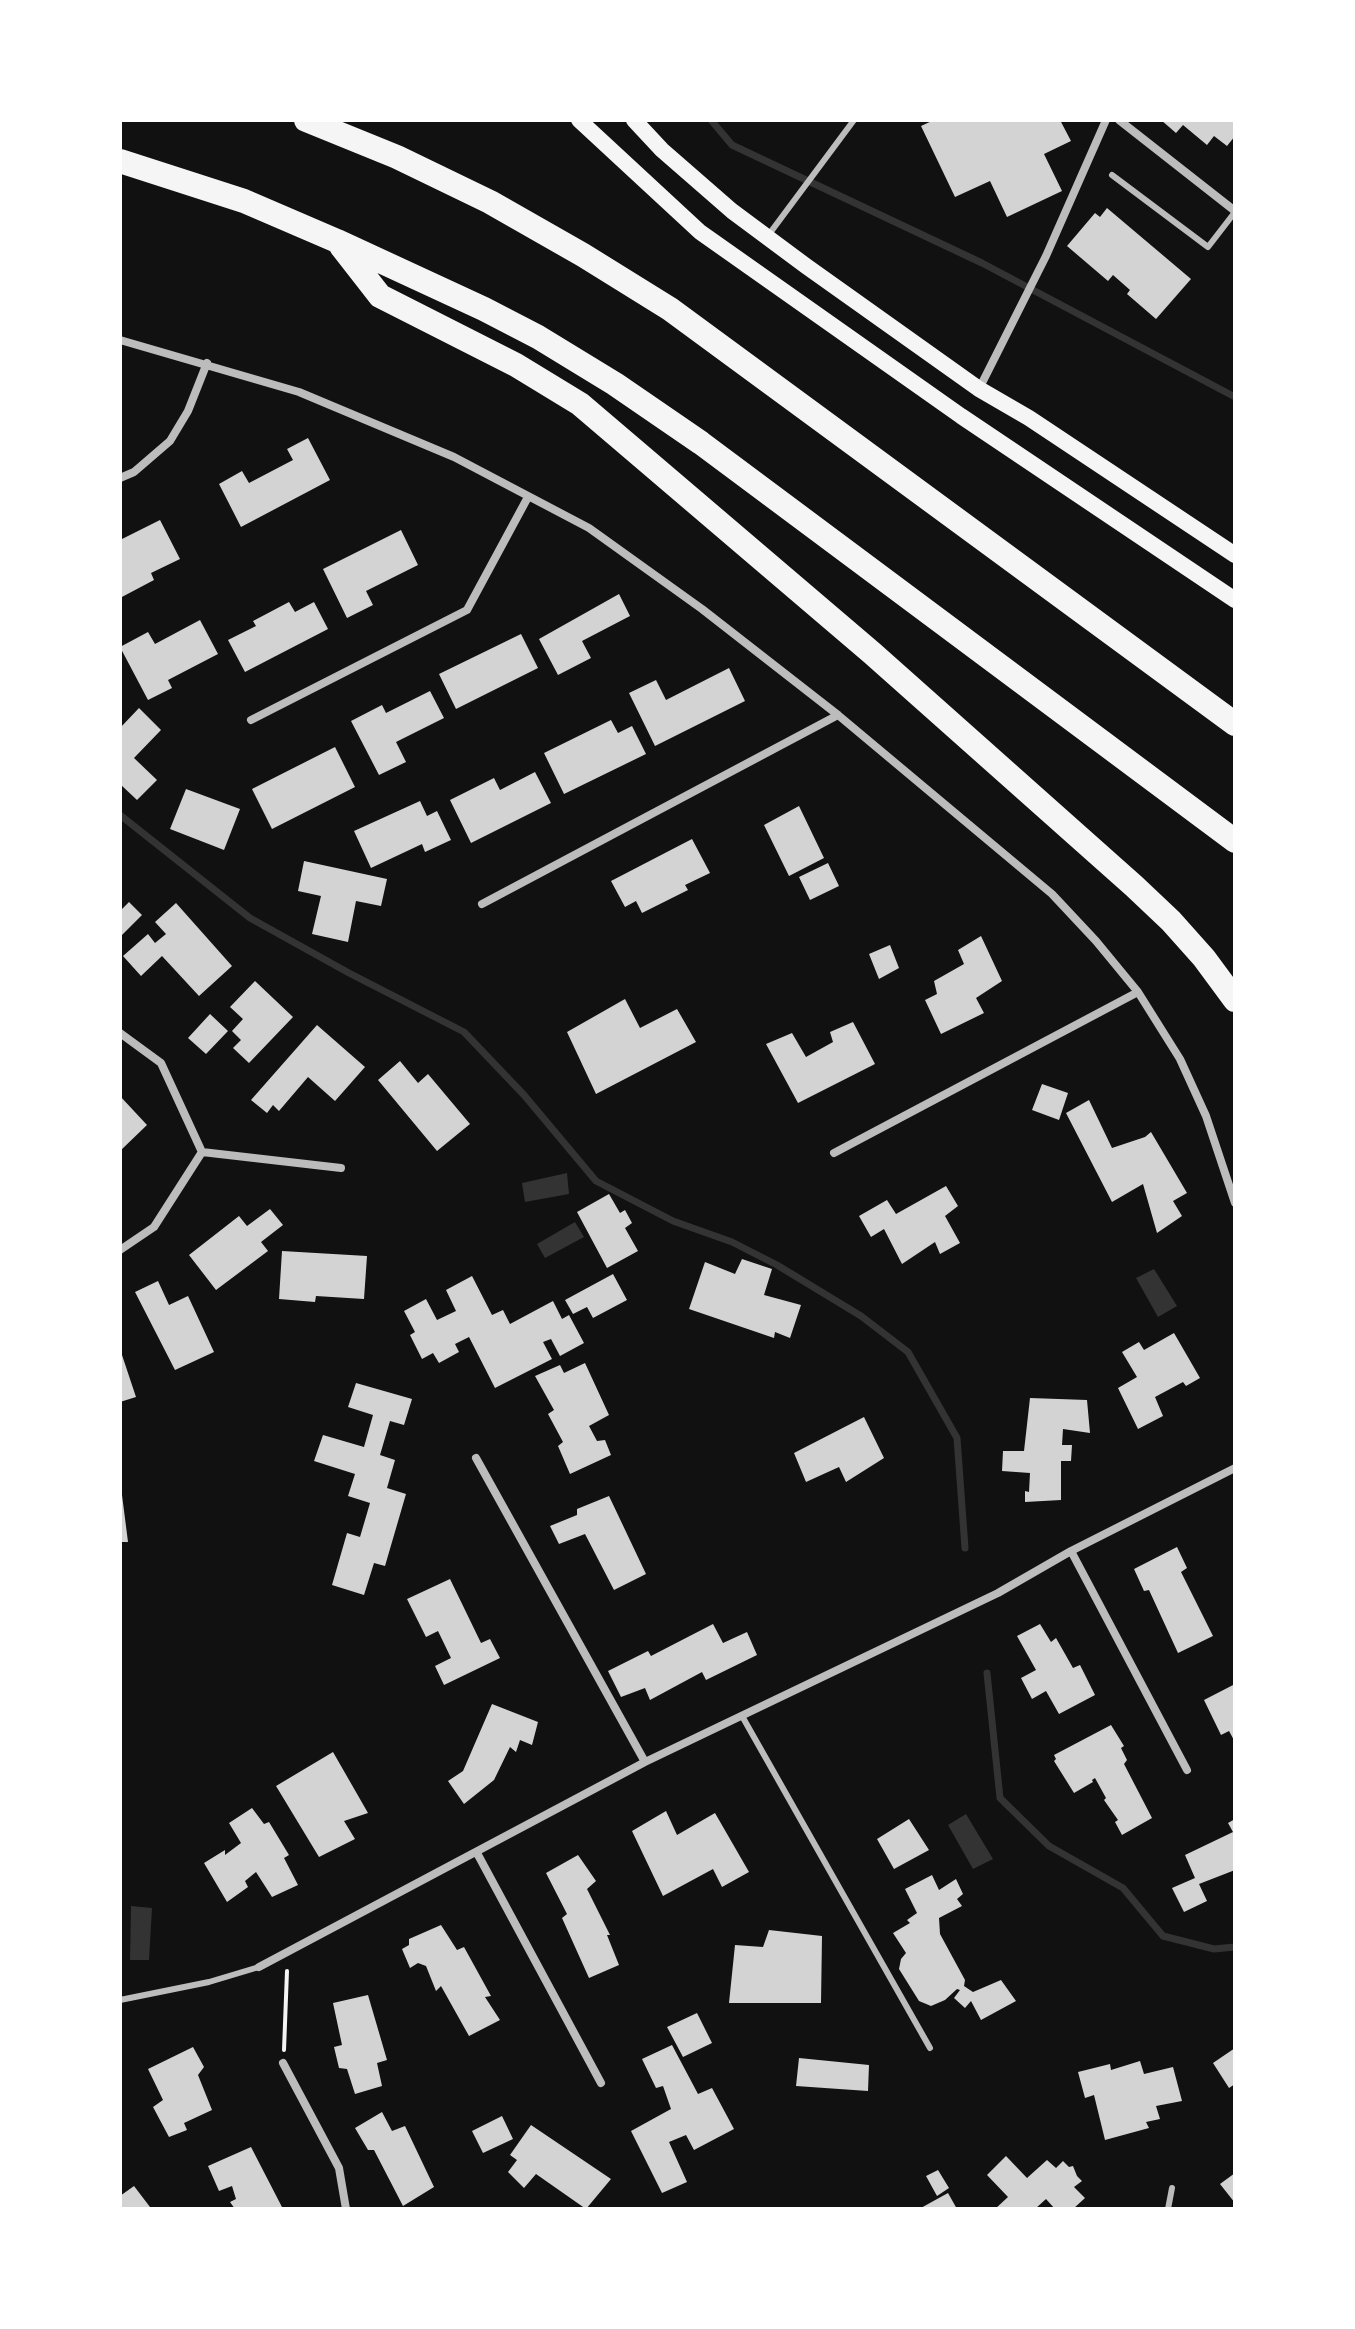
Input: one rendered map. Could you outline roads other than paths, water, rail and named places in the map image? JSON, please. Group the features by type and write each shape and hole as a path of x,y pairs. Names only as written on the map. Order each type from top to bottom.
{"highway":[{"path":"306,120 397,157 490,202 670,309 1235,724"},
{"path":"120,161 244,201 337,241 538,337 615,384 713,452 1235,841"},
{"path":"337,241 380,296 516,365 580,404 872,653 1134,886 1204,958 1235,1000"}],"main road":[{"path":"579,120 700,232 961,416 1235,600"},
{"path":"634,120 662,150 767,237 979,389 1029,418 1235,555"}],"street":[{"path":"979,389 1046,256 1106,120"},
{"path":"1119,120 1235,212"},
{"path":"120,340 299,392 454,457 601,537 702,609 838,715 1052,894 1096,941 1138,992 1180,1059 1206,1116 1235,1203"},
{"path":"120,478 134,472 170,441 188,411 207,363"},
{"path":"251,720 467,610 528,497"},
{"path":"482,904 838,715"},
{"path":"834,1153 1138,992"},
{"path":"120,1033 161,1063 202,1152"},
{"path":"202,1152 341,1168"},
{"path":"120,1250 154,1227 202,1152"},
{"path":"476,1458 645,1762"},
{"path":"259,1967 645,1762 998,1593 1071,1551 1235,1468"},
{"path":"1071,1551 1187,1770"},
{"path":"477,1853 601,2083"},
{"path":"283,2063 339,2168 346,2209"}],"lane":[{"path":"767,237 854,120"},
{"path":"1112,175 1208,247 1235,212"},
{"path":"742,1716 930,2048"},
{"path":"120,2000 209,1982 259,1967"},
{"path":"1168,2209 1172,2188"}],"waterway":[{"path":"711,120 732,145 982,263 1235,397"},
{"path":"120,815 250,918 464,1032 524,1095 596,1181 673,1221 732,1242 777,1265 861,1316 908,1352 957,1438 965,1548"},
{"path":"987,1673 1000,1798 1049,1846 1123,1888 1163,1936 1214,1949 1235,1947"}]}
